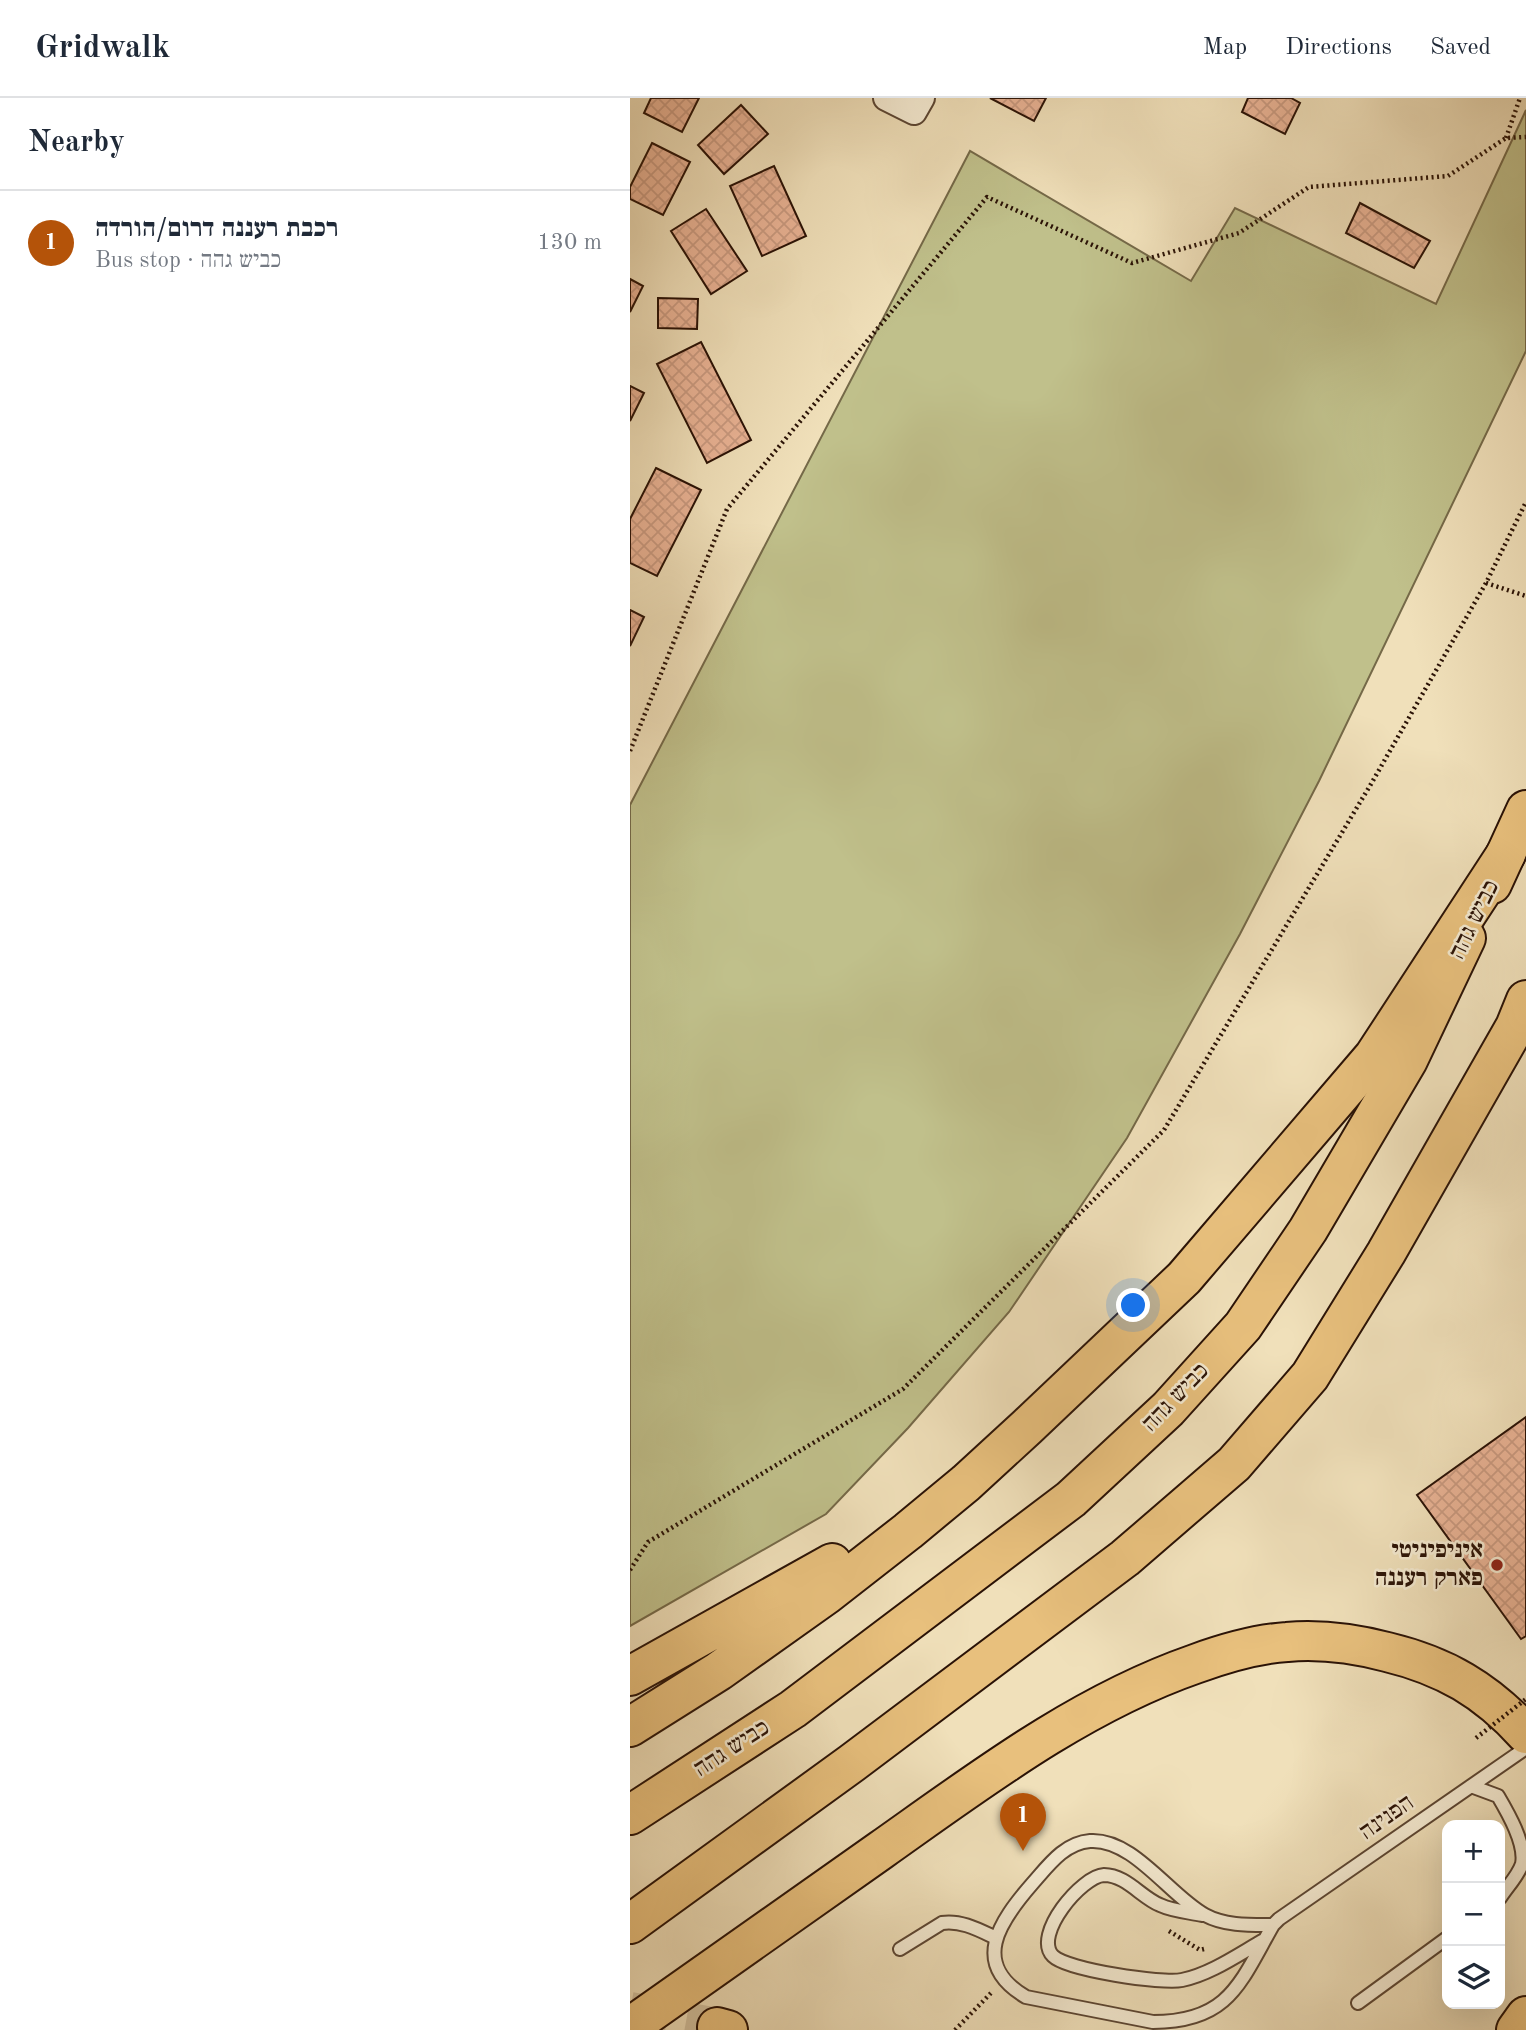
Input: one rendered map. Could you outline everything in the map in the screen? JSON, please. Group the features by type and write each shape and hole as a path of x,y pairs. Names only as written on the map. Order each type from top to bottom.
{"highway":[{"name":"כביש גהה","path":"630,1815 793,1709 1060,1508 1178,1398 1243,1326 1308,1230 1408,1060 1526,810"},
{"path":"630,1727 719,1671 826,1595 966,1483 1184,1278 1374,1056 1506,854"},
{"path":"630,1924 852,1763 1125,1558 1234,1464 1310,1376 1386,1253 1515,1027 1526,1000"},
{"path":"630,1676 797,1584 966,1483"},
{"path":"630,2027 1026,1750 1136,1688 1221,1655 1253,1646 1288,1642 1366,1646 1410,1658 1452,1674 1502,1710 1526,1734"},
{"path":"1516,2030 1526,2016"}],"street":[{"path":"886,98 914,112 922,98"}],"lane":[{"name":"הפנינה","path":"1273,1924 1526,1748"},
{"path":"1471,1786 1498,1796 1517,1831 1523,1857 1521,1867 1505,1891"},
{"path":"1206,1916 1122,1849 1090,1841 1056,1856 1009,1910 996,1938 994,1959 1004,1980 1013,1990 1026,1997 1153,2022 1174,2022 1211,2011 1228,1999 1273,1924"},
{"path":"1264,1940 1199,1975 1166,1982 1076,1968 1051,1954 1048,1931 1058,1913 1084,1886 1094,1878 1104,1875 1117,1878 1158,1905 1243,1925 1273,1924"},
{"path":"900,1949 942,1923 950,1921 996,1938"},
{"path":"1358,2003 1442,1942"}],"path":[{"path":"1506,138 1520,98"},
{"path":"630,751 727,509 988,197 1132,263 1239,233 1309,187 1448,176 1506,138 1526,138"},
{"path":"630,1570 648,1542 903,1389 1164,1130 1364,796 1486,583 1526,502"},
{"path":"1486,583 1526,596"},
{"path":"1476,1738 1526,1699"},
{"path":"1166,1929 1200,1950 1212,1946"},
{"path":"955,2030 1004,1980"}],"green space":[{"path":"1526,110 1526,351 1319,781 1240,934 1127,1138 1009,1312 908,1428 826,1514 630,1626 630,805 970,151 1191,281 1235,208 1436,304"}],"building":[{"path":"651,98 699,98 682,132 644,113"},
{"path":"990,98 1046,98 1034,121"},
{"path":"1248,98 1291,98 1300,103 1285,134 1242,112"},
{"path":"741,105 768,134 724,174 698,145"},
{"path":"652,143 690,162 663,215 630,199 630,187"},
{"path":"774,166 806,236 762,256 730,186"},
{"path":"1360,203 1430,241 1414,268 1346,233"},
{"path":"706,209 747,271 711,294 671,231"},
{"path":"630,279 643,286 630,312"},
{"path":"658,298 698,299 697,329 658,328"},
{"path":"701,342 751,440 707,463 657,364"},
{"path":"630,386 644,393 630,421"},
{"path":"656,468 701,490 657,576 630,563 630,519"},
{"path":"630,610 644,617 630,646"},
{"name":"איניפיניטי פארק רעננה","path":"1526,1417 1526,1636 1521,1639 1417,1495"}],"tunnel":[{"path":"630,2011 717,2027"}],"place":[{"name":"איניפיניטי פארק רעננה","path":"1497,1565"},
{"name":"רכבת רעננה דרום/הורדה","path":"1023,1851"}]}
